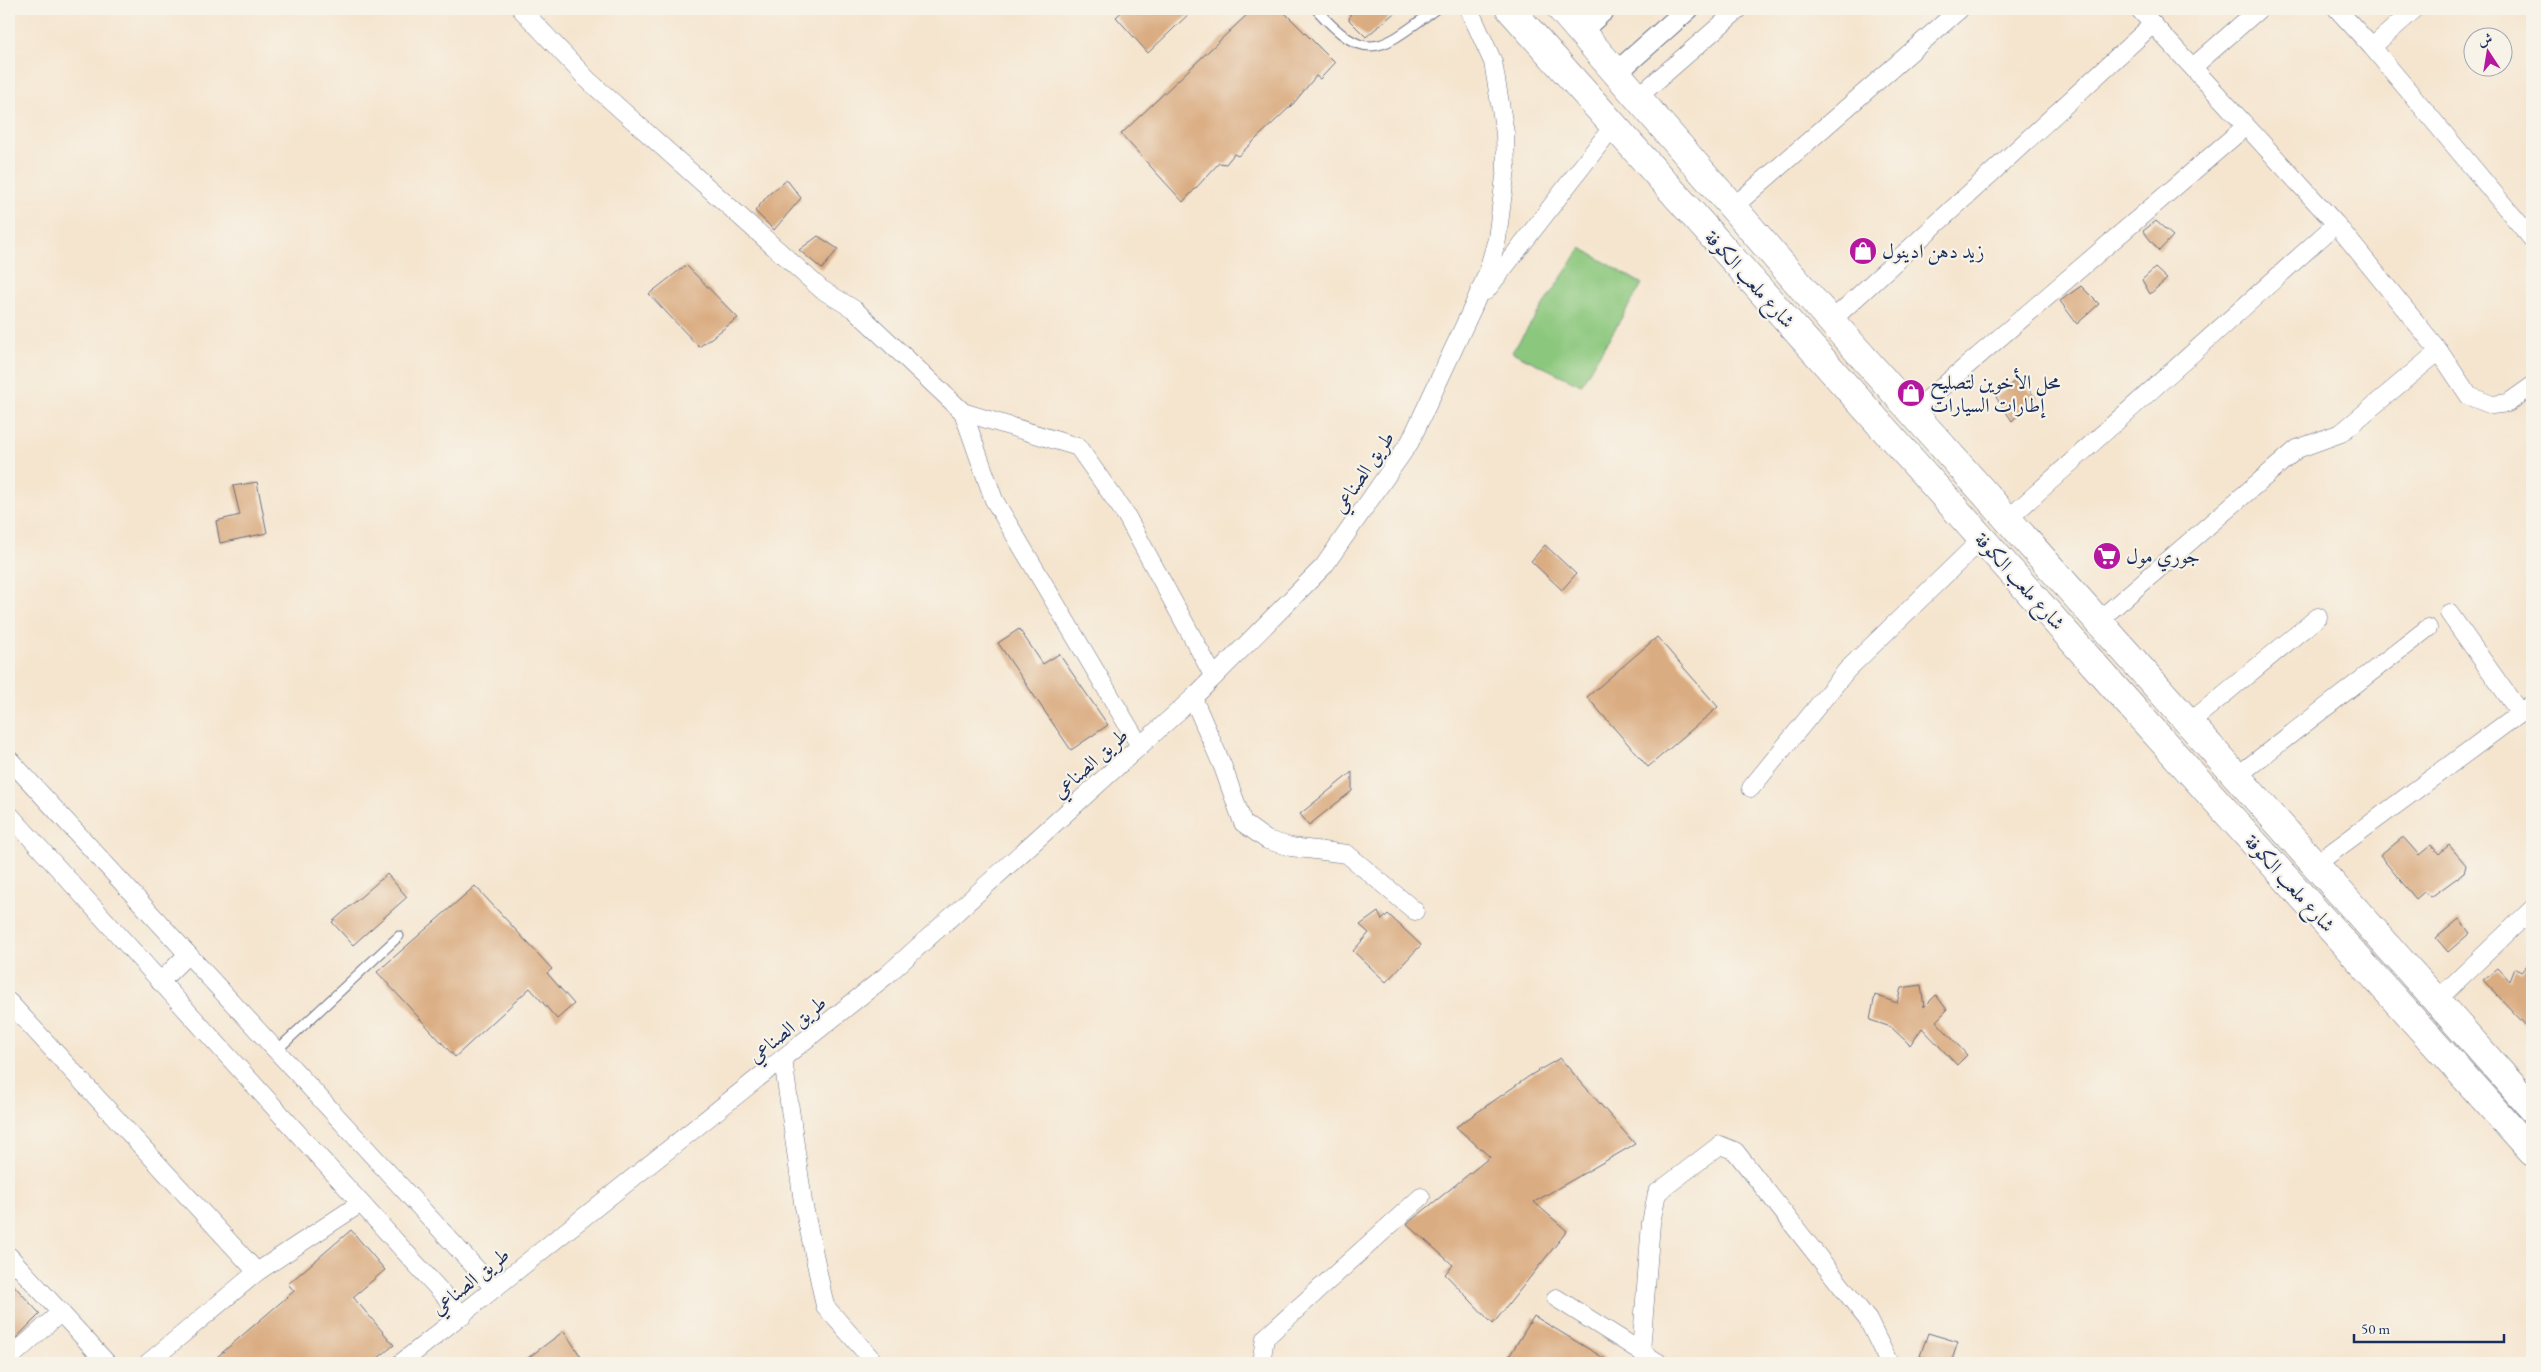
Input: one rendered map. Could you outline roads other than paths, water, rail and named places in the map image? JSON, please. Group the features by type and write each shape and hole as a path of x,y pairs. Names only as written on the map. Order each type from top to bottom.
{"main road":[{"name":"شارع ملعب الكوفة","path":"1510,9 2145,722 2532,1152"},
{"name":"شارع ملعب الكوفة","path":"1561,9 1639,96 1732,208 1831,321 2532,1108"},
{"path":"2122,696 2128,696 2139,691 2145,680 2145,674"},
{"path":"2145,722 2145,714 2154,702 2170,701"}],"street":[{"path":"521,9 588,80 821,289 855,310 963,412 1078,448 1126,515 1214,677"},
{"name":"طريق الصناعي","path":"401,1363 463,1316 494,1288 887,975 1193,698 1329,558 1410,442 1474,307 1487,274 1497,240 1503,204 1506,160 1500,97 1493,62 1468,9"},
{"path":"1581,31 1606,9"},
{"path":"1617,72 1688,9"},
{"path":"1639,96 1739,9"},
{"path":"1732,208 1960,9"},
{"path":"2139,9 2336,224 2439,351 2469,396 2492,405 2508,403 2532,386"},
{"path":"2193,68 2259,9"},
{"path":"2337,9 2372,47 2532,239"},
{"path":"2372,47 2415,9"},
{"path":"1831,321 2153,24"},
{"path":"1474,307 1614,126"},
{"path":"1913,412 2246,126"},
{"path":"2008,519 2336,224"},
{"path":"2098,620 2298,449 2341,433 2439,351"},
{"path":"963,412 994,500 1140,746"},
{"path":"1751,788 1847,670 1982,539"},
{"path":"2316,864 2526,708 2449,614"},
{"path":"2189,723 2318,617"},
{"path":"2237,776 2428,628"},
{"path":"1193,698 1224,767 1243,823 1267,840 1291,847 1346,854 1415,911"},
{"path":"9,759 494,1288"},
{"path":"9,814 463,1316"},
{"path":"2437,1000 2532,909"},
{"path":"160,982 188,954"},
{"path":"9,1002 257,1272"},
{"path":"783,1059 803,1202 825,1306 875,1363"},
{"path":"1641,1352 1651,1223 1657,1193 1720,1145 1735,1151 1868,1320 1889,1363"},
{"path":"1261,1363 1265,1338 1421,1197"},
{"path":"148,1363 257,1272 361,1203"},
{"path":"9,1256 106,1363"},
{"path":"1556,1298 1659,1363"},
{"path":"9,1360 61,1312"}],"lane":[{"path":"1316,9 1338,34 1369,47 1389,43 1436,9"},
{"path":"276,1051 399,936"}],"place":[{"name":"زيد دهن ادينول","path":"1863,251"},
{"name":"محل الأخوين لتصليح إطارات السيارات","path":"1911,393"},
{"name":"جوري مول","path":"2107,556"}]}
